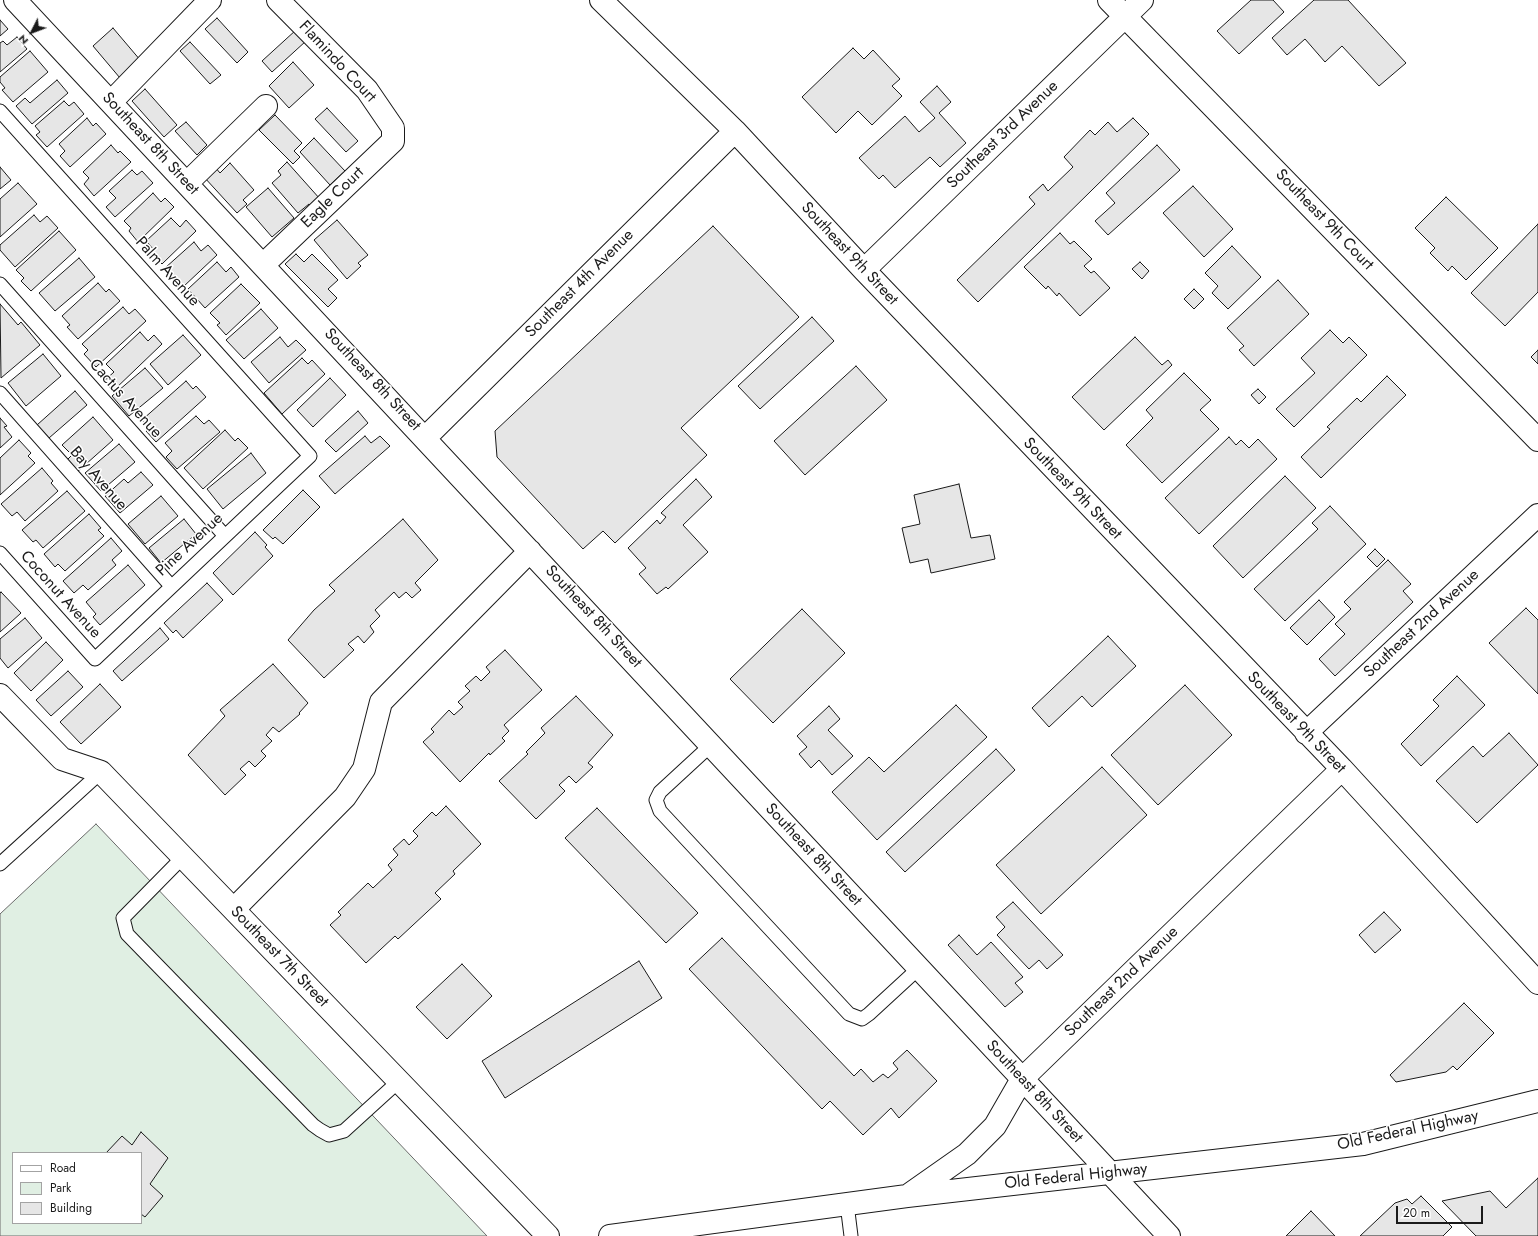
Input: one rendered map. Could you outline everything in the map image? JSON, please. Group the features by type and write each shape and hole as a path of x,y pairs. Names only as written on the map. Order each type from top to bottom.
{"street":[{"name":"Southeast 8th Street","path":"15,0 1169,1236"},
{"path":"111,102 210,0"},
{"name":"Flamindo Court","path":"278,0 366,90 393,128"},
{"name":"Southeast 9th Street","path":"601,0 735,131 864,270 1342,769 1538,983"},
{"name":"Southeast 9th Court","path":"1109,0 1538,440"},
{"name":"Southeast 3rd Avenue","path":"864,270 1142,0"},
{"path":"187,183 266,106"},
{"name":"Eagle Court","path":"263,265 393,141 393,128"},
{"name":"Southeast 4th Avenue","path":"425,438 735,131"},
{"name":"Southeast 2nd Avenue","path":"1306,733 1538,515"},
{"path":"234,909 345,797 364,769 381,702 530,550"},
{"name":"Southeast 7th Street","path":"0,694 62,759 101,772 548,1236"},
{"name":"Southeast 2nd Avenue","path":"907,1196 967,1154 995,1126 1022,1079 1342,769"},
{"name":"Old Federal Highway","path":"610,1236 907,1196 1363,1144 1538,1102"}],"lane":[{"name":"Palm Avenue","path":"0,111 310,456"},
{"name":"Cactus Avenue","path":"0,284 225,536"},
{"name":"Bay Avenue","path":"0,393 171,586"},
{"name":"Pine Avenue","path":"95,659 310,456"},
{"name":"Coconut Avenue","path":"0,553 95,659"},
{"path":"711,745 660,792 656,800 660,811 800,962 849,1014 862,1019 918,968"},
{"path":"0,864 101,772"},
{"path":"183,857 122,918 127,934 313,1126 329,1135 344,1131 399,1081"},
{"path":"847,1204 851,1236"}],"green space":[{"path":"96,824 487,1236 0,1236 0,914"}],"building":[{"path":"1251,0 1273,0 1284,12 1239,54 1217,31"},
{"path":"1314,0 1348,0 1406,63 1379,86 1342,46 1325,62 1305,39 1287,55 1272,38"},
{"path":"217,18 248,52 237,63 205,29"},
{"path":"0,20 8,29 0,36"},
{"path":"113,28 141,61 120,78 93,46"},
{"path":"296,30 306,41 272,72 262,61"},
{"path":"17,37 27,49 0,72 0,43 3,41 7,45"},
{"path":"190,42 221,75 210,84 180,51"},
{"path":"853,48 864,59 873,50 900,79 892,86 902,96 872,125 858,111 836,133 802,97"},
{"path":"30,51 48,72 13,102 2,90 5,88 0,82 0,77"},
{"path":"293,62 314,85 289,108 269,86"},
{"path":"57,80 68,93 32,124 16,106 25,98 30,103"},
{"path":"937,86 951,102 939,113 966,143 940,167 930,157 895,188 883,175 879,179 859,158 905,116 919,132 935,118 920,102"},
{"path":"145,89 177,125 164,137 132,101"},
{"path":"64,101 69,106 74,102 84,114 47,147 36,135 40,132 35,126"},
{"path":"327,108 358,141 346,152 315,119"},
{"path":"275,115 302,143 294,151 300,157 293,164 259,130"},
{"path":"87,118 93,126 96,123 106,134 70,167 60,156 65,151 59,144"},
{"path":"1133,118 1149,134 978,302 957,280 1035,204 1029,197 1043,184 1048,191 1073,167 1064,157 1090,130 1095,135 1108,122 1117,132"},
{"path":"186,122 207,145 197,155 175,131"},
{"path":"314,138 345,171 330,185 300,152"},
{"path":"111,145 118,153 120,151 131,162 94,196 84,184 89,178 83,172"},
{"path":"1157,145 1180,170 1108,235 1095,221 1115,203 1106,193"},
{"path":"287,162 320,199 311,207 309,204 298,213 272,183 281,175 278,171"},
{"path":"230,163 254,190 243,200 247,204 237,213 204,177 215,167 220,173"},
{"path":"0,167 11,180 0,189"},
{"path":"132,170 137,175 142,171 153,183 115,217 106,207 116,198 109,191"},
{"path":"18,183 37,204 0,237 0,199"},
{"path":"1193,186 1233,229 1204,257 1163,213"},
{"path":"268,188 294,218 272,237 246,207"},
{"path":"153,193 161,202 165,198 174,207 138,242 129,231 131,228 124,221"},
{"path":"1446,197 1498,248 1466,280 1452,266 1448,271 1430,253 1435,248 1415,228"},
{"path":"34,215 40,222 47,216 58,228 15,267 0,250 0,245"},
{"path":"171,218 180,227 186,220 196,231 162,264 151,253 154,250 146,241"},
{"path":"337,220 368,255 358,263 361,266 347,279 314,240"},
{"path":"1538,224 1538,292 1505,326 1471,293"},
{"path":"713,226 799,317 681,428 707,455 615,543 603,531 583,549 497,457 495,431"},
{"path":"59,231 76,250 31,291 21,281 24,278 16,270"},
{"path":"1060,233 1070,244 1074,241 1092,259 1084,266 1091,273 1094,271 1110,288 1080,316 1059,293 1057,296 1048,286 1046,289 1024,267"},
{"path":"194,242 201,251 208,245 217,255 183,287 165,268"},
{"path":"1232,246 1261,277 1228,309 1212,293 1218,286 1205,273"},
{"path":"296,254 304,262 312,254 338,280 328,289 337,298 328,307 285,264"},
{"path":"79,258 95,277 55,311 39,293"},
{"path":"217,262 226,272 231,267 239,277 205,308 188,289"},
{"path":"1140,262 1149,271 1142,279 1132,269"},
{"path":"1278,280 1309,314 1254,366 1239,350 1244,346 1227,328"},
{"path":"98,283 106,292 109,289 120,301 78,339 67,327 70,325 62,316"},
{"path":"241,284 260,303 226,335 217,325 220,323 210,313"},
{"path":"1194,289 1204,299 1194,309 1184,299"},
{"path":"0,304 18,325 21,322 40,345 1,378"},
{"path":"123,307 129,314 135,309 146,321 96,367 84,354 88,350 82,344"},
{"path":"261,309 278,328 244,359 226,340"},
{"path":"812,317 834,341 760,409 738,386"},
{"path":"1330,330 1343,343 1349,337 1367,355 1294,427 1276,409 1315,373 1301,358"},
{"path":"140,332 148,341 154,335 162,344 113,391 104,381 114,372 106,364"},
{"path":"183,335 201,355 168,385 150,364"},
{"path":"280,337 288,347 296,340 306,350 269,383 251,362"},
{"path":"1135,337 1162,365 1168,360 1172,365 1104,430 1072,397"},
{"path":"1538,350 1538,364 1531,357"},
{"path":"43,354 61,376 26,406 8,383"},
{"path":"302,358 308,364 312,360 325,374 282,414 264,393"},
{"path":"856,366 887,400 805,475 774,441"},
{"path":"145,368 163,388 129,416 112,396"},
{"path":"1184,373 1211,400 1200,410 1219,429 1162,483 1126,445 1153,418 1146,410"},
{"path":"1387,376 1406,395 1321,478 1301,457 1330,429 1327,427 1357,398 1361,402"},
{"path":"330,378 346,395 313,427 297,410"},
{"path":"186,381 193,389 196,386 206,397 156,442 146,431 149,428 142,420"},
{"path":"1258,389 1266,397 1259,404 1251,395"},
{"path":"75,391 87,405 49,438 37,425"},
{"path":"358,411 368,423 336,452 325,441"},
{"path":"196,416 204,424 209,420 220,432 177,469 166,457 172,451 165,443"},
{"path":"93,417 113,440 77,472 67,460 72,455 62,445"},
{"path":"0,418 7,426 4,427 12,437 0,448"},
{"path":"225,430 235,441 238,438 248,448 203,489 184,468"},
{"path":"365,436 371,443 380,436 390,446 335,494 319,476"},
{"path":"1229,437 1236,445 1241,440 1249,448 1258,439 1277,459 1199,534 1165,498"},
{"path":"19,440 31,453 28,456 35,463 0,495 0,458"},
{"path":"119,444 135,462 101,491 85,473"},
{"path":"251,453 266,473 223,509 207,489"},
{"path":"42,468 53,481 51,483 58,491 25,521 17,512 12,516 1,504"},
{"path":"141,472 153,485 120,513 105,496 124,479 128,483"},
{"path":"1285,476 1316,508 1243,578 1213,546"},
{"path":"696,479 712,497 683,525 708,552 668,589 666,587 657,594 639,574 646,568 628,548 657,520 660,524 666,517 661,513"},
{"path":"959,484 971,538 990,535 995,559 931,573 928,559 910,563 902,528 920,524 914,495"},
{"path":"303,490 320,507 283,544 275,537 273,539 263,530"},
{"path":"67,491 85,511 43,548 36,540 33,542 22,530"},
{"path":"161,496 178,516 145,544 128,524"},
{"path":"1330,506 1366,544 1285,621 1254,589 1318,529 1312,523"},
{"path":"89,514 101,528 98,530 104,536 65,571 58,564 55,567 44,554"},
{"path":"184,519 196,534 161,563 149,548"},
{"path":"403,519 438,560 415,583 421,590 412,598 406,592 399,598 394,592 375,610 380,616 370,626 374,632 364,643 358,636 348,644 354,650 324,678 288,640 314,610 335,591 329,585"},
{"path":"255,532 267,545 265,547 273,556 233,595 213,573"},
{"path":"111,538 122,551 112,560 116,565 88,590 83,585 74,593 63,581"},
{"path":"1375,549 1385,559 1377,567 1367,557"},
{"path":"1388,560 1411,584 1403,591 1413,602 1335,676 1319,659 1345,634 1335,624 1351,609 1344,602"},
{"path":"128,565 145,585 100,625 93,617 96,614 86,602"},
{"path":"207,583 223,600 183,638 176,630 173,633 164,623"},
{"path":"1,592 21,613 0,632 0,593"},
{"path":"1319,600 1335,617 1307,645 1290,628"},
{"path":"1526,608 1538,620 1538,694 1489,643"},
{"path":"802,609 845,653 773,723 730,679"},
{"path":"25,618 42,638 8,668 0,658 0,639"},
{"path":"160,628 169,639 122,681 113,671"},
{"path":"1108,636 1136,666 1092,707 1082,696 1049,727 1032,708"},
{"path":"46,642 63,660 31,691 14,673"},
{"path":"505,650 542,690 504,725 509,731 502,738 505,741 490,755 489,753 460,782 423,742 434,732 431,729 449,710 454,715 463,707 458,702 470,691 465,686 476,676 481,681 490,672 486,667"},
{"path":"273,664 308,703 299,713 300,714 279,732 273,727 266,735 272,741 261,751 266,756 255,767 249,761 240,769 246,775 225,795 188,755 225,716 220,710"},
{"path":"68,671 83,687 51,716 36,700"},
{"path":"1457,676 1485,705 1421,766 1401,744 1439,706 1433,700"},
{"path":"100,684 121,707 81,744 60,722"},
{"path":"1185,685 1232,735 1158,805 1111,755"},
{"path":"576,696 613,735 588,763 593,767 576,783 569,776 559,785 565,791 536,819 499,781 528,754 526,752 545,733 541,728"},
{"path":"956,705 987,737 877,840 832,792 869,757 884,772"},
{"path":"829,706 840,719 828,730 853,756 832,775 819,760 811,768 799,754 807,747 797,736"},
{"path":"1509,733 1538,765 1477,823 1436,781 1473,746 1483,757"},
{"path":"996,749 1015,770 905,872 886,852"},
{"path":"1102,767 1147,815 1041,914 996,865"},
{"path":"446,806 481,844 453,871 455,874 435,893 441,899 398,939 395,936 366,963 330,925 341,915 338,912 368,883 373,888 392,870 388,865 398,855 393,849 404,839 409,845 418,836 413,831 432,812 436,816"},
{"path":"597,808 698,913 666,943 565,838"},
{"path":"1013,902 1063,955 1047,969 1039,960 1029,969 997,935 1005,927 996,917"},
{"path":"1384,912 1401,930 1375,953 1359,935"},
{"path":"959,935 977,955 991,942 1023,977 1015,983 1023,992 1005,1007 948,945"},
{"path":"722,938 854,1076 861,1069 873,1082 883,1074 888,1078 898,1069 893,1063 907,1050 937,1081 899,1118 891,1108 863,1135 830,1101 822,1109 689,969"},
{"path":"639,961 662,998 505,1098 482,1061"},
{"path":"462,964 492,996 447,1039 416,1007"},
{"path":"1464,1003 1494,1033 1457,1070 1453,1066 1446,1072 1396,1082 1390,1075"},
{"path":"141,1132 168,1158 150,1184 163,1196 145,1217 142,1215 142,1152 107,1152 122,1136 132,1145"},
{"path":"1538,1178 1538,1236 1476,1236 1442,1201 1490,1191 1506,1208"},
{"path":"1421,1196 1452,1227 1443,1236 1360,1236 1395,1203 1407,1199 1412,1204"},
{"path":"1311,1211 1335,1236 1286,1236"}]}
